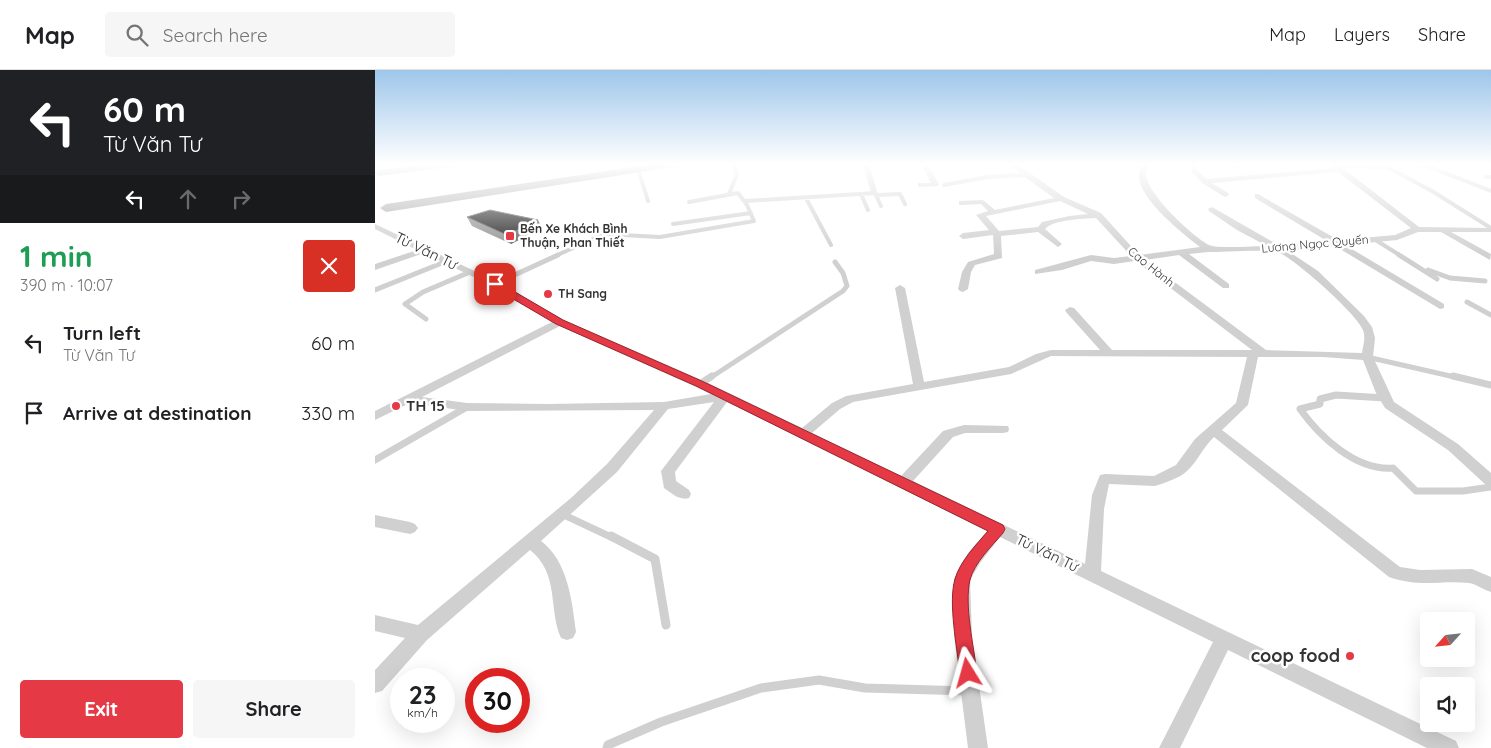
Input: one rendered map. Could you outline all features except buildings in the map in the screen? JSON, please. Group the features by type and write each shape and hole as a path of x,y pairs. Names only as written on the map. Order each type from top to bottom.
{"main road":[{"path":"375,215 381,206 453,196"}],"street":[{"name":"Cao Hành","path":"1056,196 1098,215 1137,258 1259,355"},
{"path":"1152,196 1168,216 1208,249"},
{"path":"1258,196 1440,306"},
{"path":"1373,196 1417,230"},
{"path":"963,289 966,269 971,263 980,259 999,256 996,233 980,215 992,211 1061,199"},
{"path":"962,203 983,202 992,211"},
{"path":"1212,208 1240,228 1279,249 1315,273 1361,318 1368,329 1370,338 1367,357 1389,405 1453,447 1491,481"},
{"path":"963,236 1039,228 1054,221 1098,215"},
{"name":"Từ Văn Tư","path":"375,226 495,284 560,322 700,384 1449,748"},
{"path":"1039,228 1058,244"},
{"name":"Lương Ngọc Quyến","path":"1038,272 1091,258 1108,261 1208,249 1279,249 1397,237 1417,230 1491,229"},
{"path":"1440,230 1479,248 1490,257"},
{"path":"375,267 424,250"},
{"path":"1182,252 1226,286"},
{"path":"900,288 919,385"},
{"path":"1070,310 1109,353"},
{"path":"375,416 560,322"},
{"path":"803,434 836,406 850,399 919,385 1011,370 1023,366 1037,356 1051,353 1323,354 1367,357"},
{"path":"1093,575 1098,496 1102,482 1105,479 1155,481 1171,475 1188,462 1200,442 1242,405 1259,355"},
{"path":"408,399 467,407 664,406 725,396"},
{"path":"684,494 669,484 668,471 725,396"},
{"path":"375,684 421,634 562,514 612,468 664,406"},
{"path":"903,483 948,434 964,429 1003,429"},
{"path":"1213,430 1395,572 1407,576 1421,577 1472,576 1491,585"},
{"path":"375,521 410,528"},
{"path":"978,748 963,636 962,579 974,558 998,529"},
{"path":"530,541 540,547 548,558 561,594 567,632"},
{"path":"375,623 421,634"},
{"path":"1169,748 1224,639"}],"lane":[{"path":"646,196 648,201"},
{"path":"689,202 721,196"},
{"path":"495,284 604,234 660,237 751,223 754,221 751,213 740,196"},
{"path":"744,201 838,196"},
{"path":"862,196 868,210"},
{"path":"876,196 881,206"},
{"path":"901,196 905,204"},
{"path":"1439,196 1491,229"},
{"path":"806,198 831,245"},
{"path":"673,224 751,213"},
{"path":"1374,239 1437,279"},
{"path":"375,290 447,261"},
{"path":"700,384 843,291 847,286 847,280 835,262"},
{"path":"1420,267 1450,278 1485,281"},
{"path":"426,318 405,304 423,292 470,272"},
{"path":"1467,302 1491,315"},
{"path":"1367,357 1491,385"},
{"path":"1385,398 1336,395 1319,399 1320,404 1300,409 1307,420 1351,455 1364,464 1381,469 1393,468 1416,491 1446,492 1479,490 1491,487"},
{"path":"375,460 467,407"},
{"path":"562,514 655,558 665,625"},
{"path":"607,748 607,745 661,722 761,688 819,680 865,688 971,691"}],"place":[{"name":"Bến Xe Khách Bình Thuận, Phan Thiết","path":"510,236"},
{"name":"TH Sang","path":"548,294"},
{"name":"TH 15","path":"396,406"},
{"name":"coop food","path":"1350,656"}],"route":[{"path":"495,284 560,322 700,384 998,529 974,558 962,579 963,636 968,673"}]}
